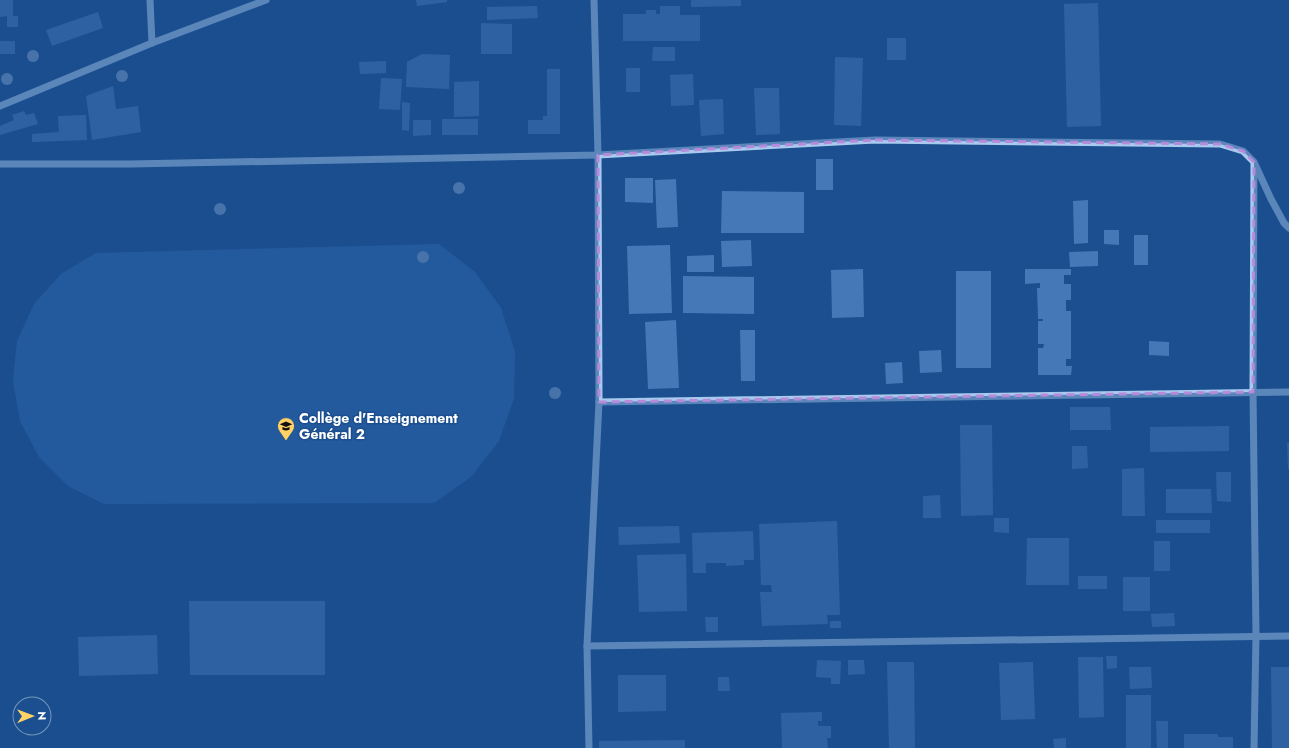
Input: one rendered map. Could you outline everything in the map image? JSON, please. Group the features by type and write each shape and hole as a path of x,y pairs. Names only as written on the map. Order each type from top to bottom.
{"street":[{"path":"150,0 152,43"},
{"path":"0,106 152,43 266,0"},
{"path":"589,748 587,646 599,402 598,155 594,0"},
{"path":"0,164 139,164 598,155 875,140 1220,144 1243,151 1254,162 1271,199 1284,223 1289,228"},
{"path":"1254,162 1253,392 1256,635 1254,748"},
{"path":"599,402 1289,392"},
{"path":"587,646 1256,635 1289,636"}],"highlighted area":[{"path":"875,140 1220,144 1243,151 1254,162 1253,392 599,402 598,155"}],"shaded area":[{"path":"439,244 475,272 501,308 515,352 514,398 499,441 471,477 434,503 104,504 68,486 39,457 20,421 13,381 17,341 34,304 61,274 96,253"}],"building":[{"path":"0,0 13,0 13,16 18,16 18,27 7,27 7,16 0,17"},
{"path":"416,0 447,0 447,2 417,6"},
{"path":"691,0 741,0 741,6 691,7"},
{"path":"1098,3 1101,126 1067,127 1064,4"},
{"path":"537,6 538,18 487,20 487,7"},
{"path":"660,6 680,6 680,15 700,15 700,41 623,41 623,14 646,14 646,10 656,10 656,14 660,14"},
{"path":"98,12 103,28 52,46 46,30"},
{"path":"481,23 512,24 512,54 481,54"},
{"path":"887,38 906,38 906,60 887,60"},
{"path":"0,41 15,41 15,54 0,54"},
{"path":"653,47 675,47 675,61 652,61"},
{"path":"422,54 450,55 449,89 406,87 407,62"},
{"path":"835,57 863,58 861,126 834,125"},
{"path":"386,61 386,73 360,74 359,62"},
{"path":"626,68 640,68 640,92 626,92"},
{"path":"547,69 560,69 560,134 528,134 528,120 543,120 543,116 547,116"},
{"path":"693,74 694,105 671,106 670,75"},
{"path":"381,78 402,79 400,110 379,109"},
{"path":"479,81 479,116 454,117 454,82"},
{"path":"113,86 116,109 138,106 141,132 92,140 86,96"},
{"path":"754,88 779,88 780,134 756,135"},
{"path":"723,99 724,134 701,136 699,100"},
{"path":"402,102 410,103 409,131 402,130"},
{"path":"24,111 26,115 34,113 38,124 0,135 0,126 14,120 12,115"},
{"path":"86,115 87,140 32,142 32,134 59,132 58,116"},
{"path":"442,119 478,119 478,135 442,135"},
{"path":"413,120 431,120 431,135 413,136"},
{"path":"816,159 833,159 833,190 816,190"},
{"path":"625,178 653,178 653,203 625,202"},
{"path":"676,179 678,227 657,228 655,180"},
{"path":"722,191 804,192 804,233 721,233"},
{"path":"1088,200 1088,243 1074,244 1073,201"},
{"path":"1104,230 1119,230 1119,245 1104,244"},
{"path":"1134,235 1148,235 1148,265 1134,265"},
{"path":"751,240 752,266 722,267 721,241"},
{"path":"670,245 672,313 629,314 627,246"},
{"path":"1098,251 1098,266 1070,267 1069,252"},
{"path":"714,255 714,272 687,272 687,256"},
{"path":"863,269 864,317 832,318 831,270"},
{"path":"1025,269 1071,269 1071,275 1064,275 1064,284 1071,284 1071,300 1066,300 1066,311 1071,311 1071,359 1066,359 1066,366 1072,366 1071,375 1038,375 1038,348 1043,348 1044,344 1038,344 1038,321 1043,321 1043,319 1038,319 1037,288 1040,288 1040,283 1025,284"},
{"path":"956,271 991,271 991,368 956,368"},
{"path":"683,276 754,277 754,314 683,313"},
{"path":"676,320 679,388 648,389 645,322"},
{"path":"740,330 755,330 755,381 741,381"},
{"path":"1149,341 1169,342 1169,356 1149,355"},
{"path":"941,350 942,372 920,373 919,351"},
{"path":"902,362 903,383 886,384 885,363"},
{"path":"1070,407 1110,407 1111,430 1070,430"},
{"path":"960,425 992,425 993,515 961,516"},
{"path":"1229,426 1229,451 1150,452 1150,427"},
{"path":"1287,443 1289,443 1289,469 1288,469"},
{"path":"1072,446 1087,446 1088,468 1072,469"},
{"path":"1144,468 1145,516 1122,516 1122,469"},
{"path":"1216,472 1231,472 1231,502 1217,501"},
{"path":"1166,489 1211,489 1212,513 1166,513"},
{"path":"940,495 941,518 923,518 923,496"},
{"path":"994,518 1009,518 1009,533 994,532"},
{"path":"1156,520 1210,520 1210,533 1156,533"},
{"path":"837,521 840,615 827,615 828,624 762,626 760,592 772,592 771,585 761,585 759,524"},
{"path":"679,526 680,543 619,545 618,527"},
{"path":"753,531 754,560 744,560 744,565 726,566 726,563 706,563 706,573 693,573 692,533"},
{"path":"1027,538 1069,538 1069,585 1026,585"},
{"path":"1154,541 1170,541 1170,571 1154,571"},
{"path":"686,554 687,611 639,612 637,555"},
{"path":"1078,576 1107,576 1107,589 1078,589"},
{"path":"1123,577 1150,577 1150,611 1123,611"},
{"path":"189,601 325,601 325,675 190,675"},
{"path":"1174,613 1175,626 1152,627 1151,614"},
{"path":"705,617 718,617 718,632 706,632"},
{"path":"830,621 841,621 841,628 830,628"},
{"path":"157,635 158,674 79,676 78,637"},
{"path":"1106,656 1117,656 1117,668 1107,669"},
{"path":"1078,657 1103,657 1104,717 1079,718"},
{"path":"817,660 841,661 840,684 831,684 831,678 816,677"},
{"path":"848,660 864,660 865,674 848,675"},
{"path":"887,662 914,662 915,748 889,748"},
{"path":"1033,662 1035,719 1001,720 999,663"},
{"path":"1129,667 1151,667 1152,688 1130,689"},
{"path":"1271,667 1289,667 1289,748 1272,748"},
{"path":"618,675 666,675 666,711 618,712"},
{"path":"718,677 729,677 730,691 718,691"},
{"path":"1126,695 1151,695 1151,748 1126,748"},
{"path":"822,712 822,721 818,721 818,726 831,726 831,738 827,738 828,748 782,748 781,713"},
{"path":"1156,721 1168,721 1168,748 1157,748"},
{"path":"1184,734 1218,734 1218,737 1233,737 1233,748 1184,748"},
{"path":"1066,738 1066,748 1054,748 1053,739"},
{"path":"685,740 685,748 599,748 599,741"}],"place":[{"name":"Collège d'Enseignement Général 2","path":"286,441"}]}
